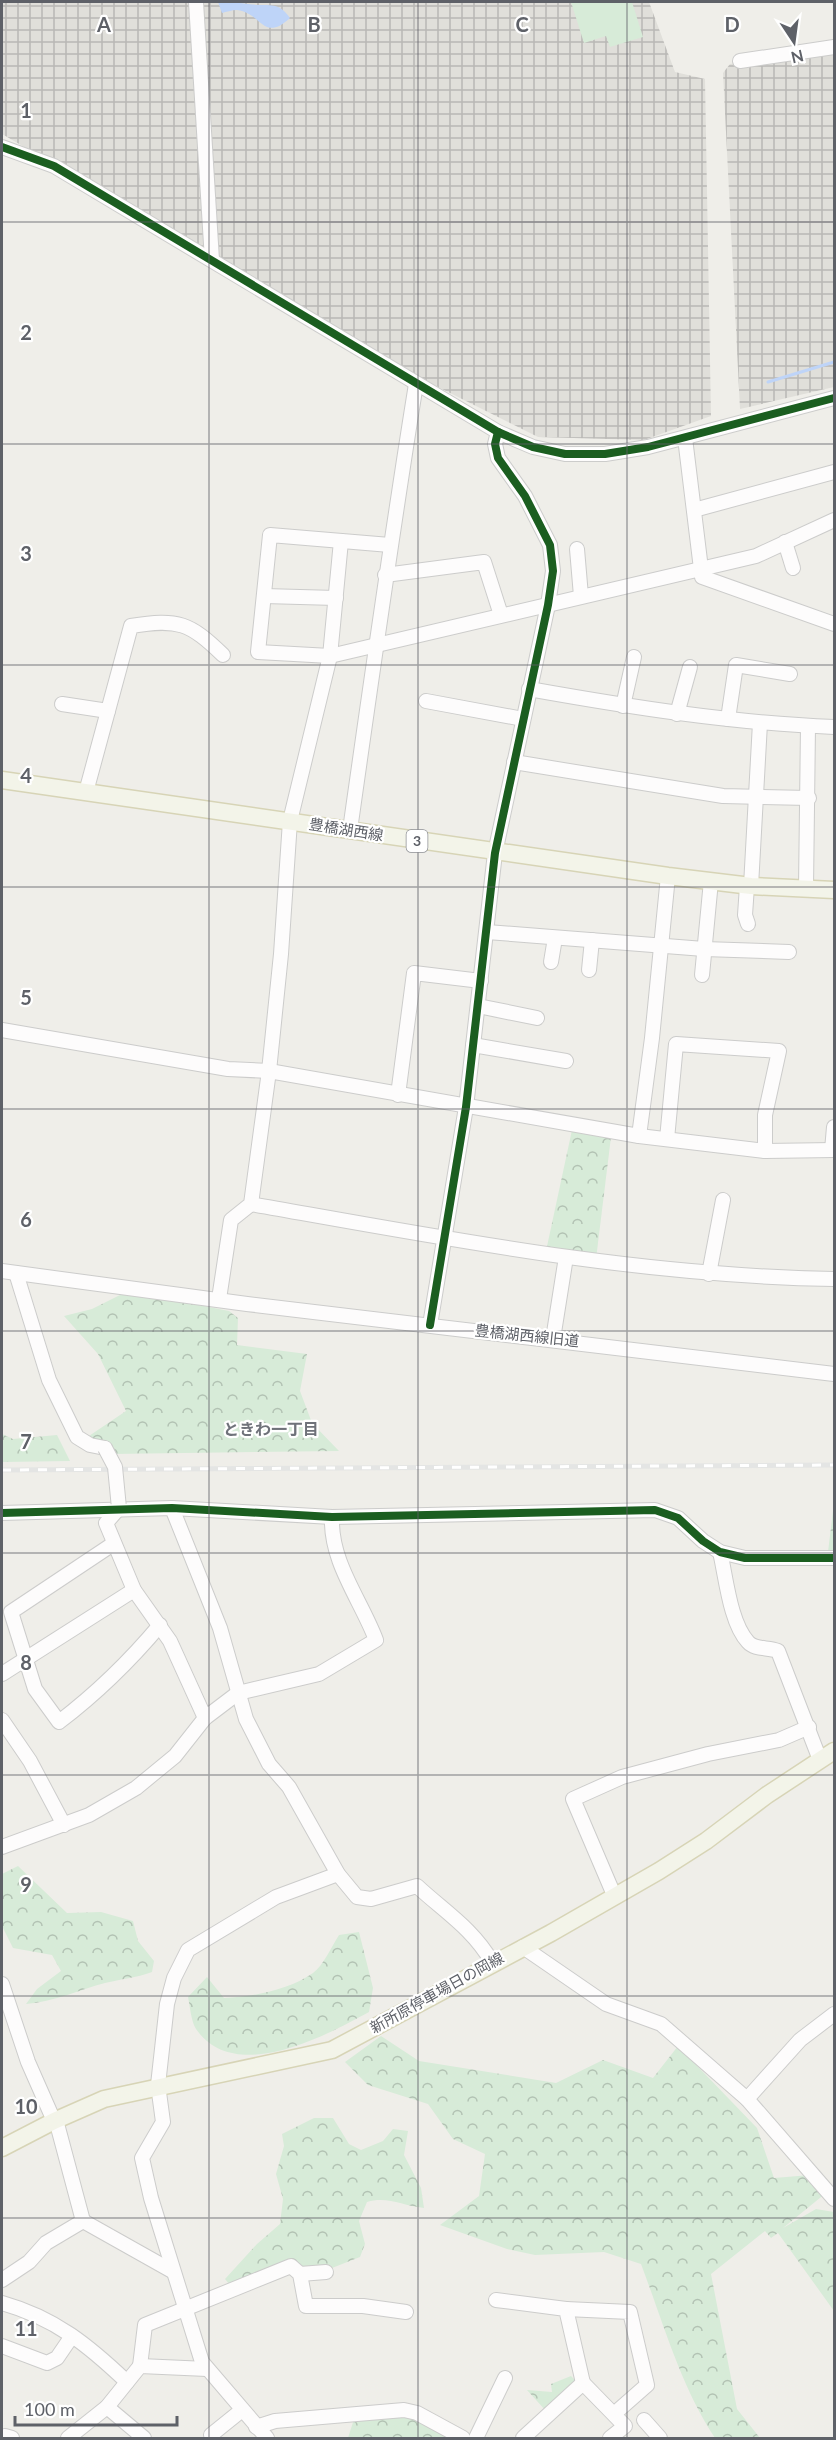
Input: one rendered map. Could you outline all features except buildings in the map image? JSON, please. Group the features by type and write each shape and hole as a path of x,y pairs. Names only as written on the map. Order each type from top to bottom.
{"main road":[{"name":"豊橋湖西線","path":"2,780 290,820 495,853 668,876 749,886 834,890"},
{"name":"新所原停車場日の岡線","path":"2,2148 55,2120 104,2099 158,2085 257,2068 332,2050 523,1947 706,1841 767,1795 834,1751"}],"street":[{"path":"196,2 212,260"},
{"path":"740,62 834,47"},
{"path":"2,147 54,166 416,384 498,432 533,447 565,454 608,454 685,438 834,398"},
{"path":"350,830 378,643 385,575 416,384"},
{"path":"430,1325 466,1107 495,853 548,605 553,571 550,546 525,496 498,458 495,444 498,432"},
{"path":"685,438 702,577 834,624"},
{"path":"694,510 834,472"},
{"path":"390,545 270,535 258,652 330,656 756,556 834,520"},
{"path":"219,1299 231,1220 251,1204 269,1071 290,820 330,656 342,541"},
{"path":"785,542 793,568"},
{"path":"577,549 581,596"},
{"path":"385,575 484,562 501,615"},
{"path":"264,596 336,598"},
{"path":"86,792 131,626 161,621 197,630 224,655"},
{"path":"623,706 634,657"},
{"path":"728,719 736,665 790,674"},
{"path":"678,714 690,667"},
{"path":"529,689 678,714 760,723 834,727"},
{"path":"426,701 523,719"},
{"path":"62,704 108,711"},
{"path":"748,924 745,915 760,723"},
{"path":"806,888 808,726"},
{"path":"514,762 723,796 808,798"},
{"path":"639,1136 663,946 668,876"},
{"path":"702,975 711,881"},
{"path":"487,932 704,949 789,952"},
{"path":"551,962 555,938"},
{"path":"589,970 592,940"},
{"path":"398,1095 414,973 481,981"},
{"path":"478,1006 537,1018"},
{"path":"2,1030 228,1069 269,1071 639,1136 765,1151 833,1150 834,1128"},
{"path":"667,1139 676,1044 779,1051 765,1115 765,1151"},
{"path":"473,1045 566,1060"},
{"path":"709,1274 723,1200"},
{"path":"251,1204 566,1257 709,1274 834,1279"},
{"path":"553,1339 566,1257"},
{"name":"豊橋湖西線旧道","path":"2,1271 834,1374"},
{"path":"16,1273 49,1380 77,1437 90,1445 105,1448 115,1467 119,1508 106,1523 113,1544 134,1590 160,1625 205,1718"},
{"path":"172,1508 220,1628 246,1719 269,1764 289,1787 338,1874 357,1897 371,1899 417,1886 479,1941 492,1962"},
{"path":"2,1513 172,1508 332,1517 655,1510 678,1518 703,1541 720,1552 745,1558 834,1558"},
{"path":"2,1847 89,1815 136,1788 175,1756 205,1718 238,1694 319,1674 376,1640 338,1558 332,1533 332,1517"},
{"path":"113,1544 11,1612 35,1689 59,1722 91,1698 128,1663 160,1625"},
{"path":"720,1552 736,1623 748,1642 758,1648 768,1647 778,1651 820,1760"},
{"path":"2,1674 134,1590"},
{"path":"2,1720 30,1761 64,1825"},
{"path":"614,1895 573,1799 621,1777 708,1754 779,1740 809,1727"},
{"path":"267,2439 202,2362 172,2271 142,2158 163,2122 158,2085 167,2004 174,1978 189,1950 276,1897 338,1874"},
{"path":"523,1947 606,2004 661,2024 728,2079 834,2199"},
{"path":"2,1984 28,2062 55,2120 83,2221 172,2271"},
{"path":"747,2099 800,2040 834,2014"},
{"path":"2,2280 29,2262 46,2242 83,2221"},
{"path":"68,2439 107,2407 140,2366 145,2325 291,2266 300,2274 306,2306 363,2306 406,2312"},
{"path":"300,2274 326,2272"},
{"path":"496,2300 566,2309 630,2312 647,2385 614,2414"},
{"path":"2,2303 30,2311 88,2344 128,2382"},
{"path":"566,2309 583,2383 625,2426 610,2439"},
{"path":"2,2346 47,2362 57,2358 72,2336"},
{"path":"140,2366 207,2369"},
{"path":"476,2439 505,2378"},
{"path":"523,2439 583,2383"},
{"path":"107,2407 144,2439"},
{"path":"211,2435 242,2410"},
{"path":"256,2427 275,2421 404,2410 417,2413 463,2439"},
{"path":"644,2420 660,2439"},
{"path":"4,2439 5,2436 12,2439"}],"shaded area":[{"path":"2,2 649,2 675,72 705,79 711,416 644,440 538,437 420,378 2,134"},
{"path":"834,49 834,387 740,409 723,73 730,64"}],"green space":[{"path":"571,2 632,2 643,37 610,47 606,36 584,43"},
{"path":"572,1130 611,1137 596,1259 546,1251"},
{"path":"128,1291 229,1311 238,1318 237,1345 307,1354 300,1391 312,1423 339,1451 112,1454 83,1440 126,1411 98,1354 64,1316 92,1309"},
{"path":"2,1434 13,1439 57,1435 70,1461 2,1462"},
{"path":"834,1503 834,1552 828,1552"},
{"path":"18,1866 67,1913 101,1912 133,1921 138,1941 154,1961 152,1972 46,2001 26,2004 37,1989 61,1971 52,1955 13,1948 2,1926 2,1874"},
{"path":"359,1932 373,1988 369,2012 305,2043 256,2055 233,2053 213,2045 196,2029 188,1997 207,1977 224,1998 258,1994 282,1988 317,1970 339,1935"},
{"path":"381,2036 419,2061 556,2083 603,2060 653,2078 678,2046 757,2128 774,2178 810,2175 826,2193 783,2228 816,2209 834,2212 834,2311 778,2233 771,2238 765,2231 711,2274 737,2409 760,2438 715,2438 682,2376 641,2264 604,2252 535,2255 507,2249 440,2225 479,2196 485,2154 453,2139 428,2104 368,2085 345,2062"},
{"path":"314,2118 333,2118 349,2144 361,2150 383,2141 393,2129 408,2131 404,2155 421,2188 424,2208 382,2200 367,2202 359,2221 365,2244 360,2257 332,2268 287,2273 234,2290 225,2279 257,2244 280,2224 283,2199 276,2174 284,2146 282,2134"},
{"path":"571,2376 578,2383 546,2411 527,2390 552,2392 551,2384"},
{"path":"397,2415 419,2421 448,2438 348,2438 354,2419"}],"water":[{"path":"218,2 277,6 290,18 274,28 268,27 245,12 237,10 222,13"}],"waterway":[{"path":"768,382 834,362"}],"railway":[{"path":"2,1470 834,1465"}],"cycle path":[{"path":"2,147 54,166 498,432 533,447 565,454 605,454 648,447 834,398"},
{"path":"430,1325 466,1107 495,853 548,605 553,571 550,545 525,496 498,458 495,444 498,432"},
{"path":"2,1513 172,1508 332,1517 655,1510 678,1518 703,1541 720,1552 745,1558 834,1558"}],"district":[{"name":"ときわ一丁目","path":"271,1429"}]}
